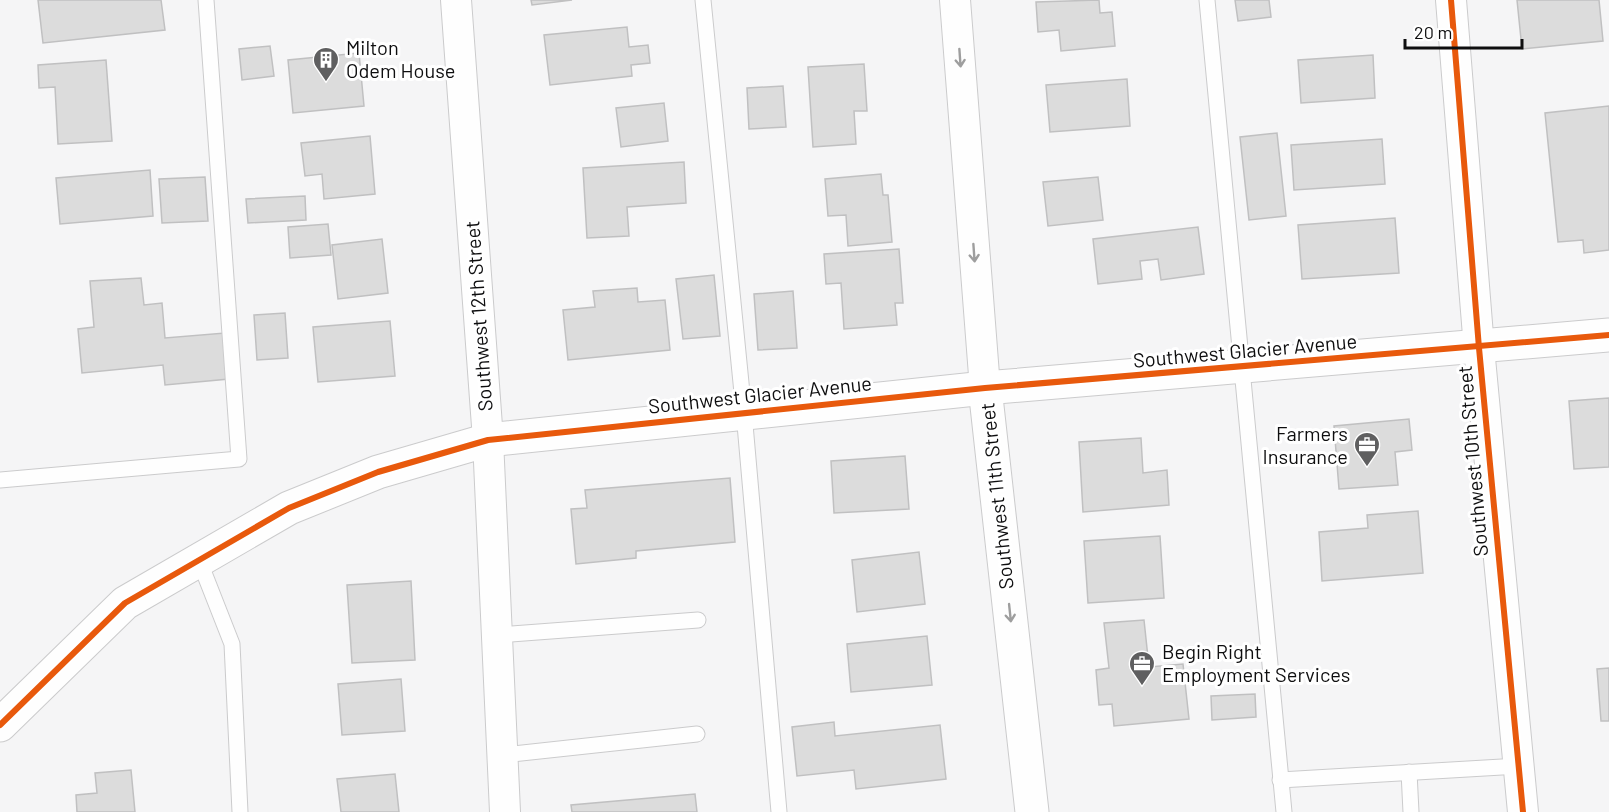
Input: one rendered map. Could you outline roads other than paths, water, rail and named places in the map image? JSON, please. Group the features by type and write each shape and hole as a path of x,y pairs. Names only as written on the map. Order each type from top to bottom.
{"main road":[{"name":"Southwest Glacier Avenue","path":"0,725 125,603 289,508 378,472 488,440 985,388 1479,348 1609,335"},
{"name":"Southwest 11th Street","path":"985,388 1032,812"}],"street":[{"name":"Southwest 12th Street","path":"456,0 488,440 506,812"},
{"name":"Southwest 11th Street","path":"955,0 985,388"},
{"name":"Southwest 10th Street","path":"1450,0 1479,348 1523,812"}],"lane":[{"path":"0,480 239,459 206,0"},
{"path":"703,0 744,413 779,812"},
{"path":"1207,0 1284,812"},
{"path":"199,560 232,644 240,812"},
{"path":"497,635 698,620"},
{"path":"503,754 697,734"},
{"path":"1280,780 1519,766"},
{"path":"1408,772 1411,812"}],"place":[{"name":"Milton Odem House","path":"326,83"},
{"name":"Farmers Insurance","path":"1367,468"},
{"name":"Begin Right Employment Services","path":"1142,687"}]}
